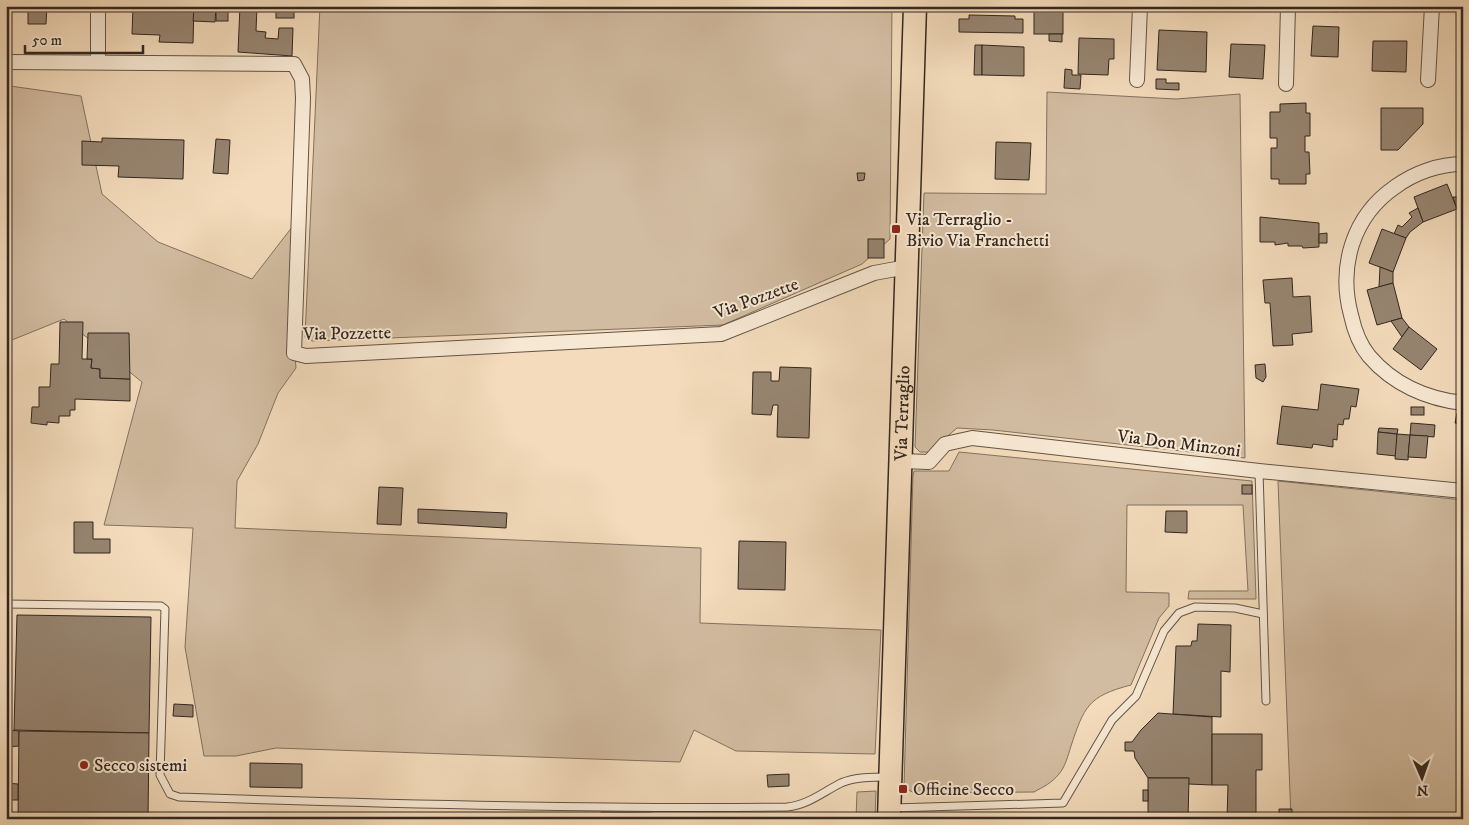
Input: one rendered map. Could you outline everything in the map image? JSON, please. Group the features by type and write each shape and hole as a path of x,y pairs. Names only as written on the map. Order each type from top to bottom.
{"main road":[{"name":"Via Terraglio","path":"890,813 915,6"}],"street":[{"path":"98,6 98,61"},
{"path":"1137,80 1140,6"},
{"path":"1286,84 1288,6"},
{"path":"1428,80 1432,6"},
{"name":"Via Pozzette","path":"6,62 98,61 294,64 302,79 303,98 294,353 306,356 721,334 874,273 907,267"},
{"path":"1463,164 1439,167 1422,172 1405,180 1383,195 1369,211 1357,231 1349,252 1345,278 1347,301 1354,326 1369,356 1402,384 1418,392 1445,401 1463,403"},
{"name":"Via Don Minzoni","path":"900,461 929,462 945,444 972,438 1259,471 1463,491"}],"lane":[{"path":"1259,471 1266,701"},
{"path":"6,604 161,606 165,609 160,775 170,794 180,797 410,805 652,808 787,807 804,803 843,782 873,777 891,777"},
{"path":"890,813 1062,802 1112,720 1136,696 1164,631 1179,613 1196,607 1235,608 1262,614"}],"shaded area":[{"path":"320,6 892,6 890,239 862,264 723,325 312,341 305,337"},
{"path":"10,86 81,96 102,194 158,242 252,279 296,222 292,318 296,368 278,393 258,444 237,481 235,528 701,548 700,623 881,630 875,754 736,751 694,730 680,762 276,748 236,756 204,756 185,647 193,528 104,525 142,382 64,319 7,342"},
{"path":"1047,92 1176,99 1240,94 1245,458 993,430 957,428 929,452 920,452 915,447 924,193 1046,194"},
{"path":"959,452 1252,481 1256,599 1188,599 1189,591 1248,591 1243,505 1127,505 1126,592 1169,593 1169,606 1159,618 1131,685 1105,694 1090,705 1084,712 1061,771 1050,782 1034,792 914,793 904,787 913,476 914,471 949,471"},
{"path":"1278,481 1463,500 1463,819 1291,819"},
{"path":"876,791 875,819 856,819 857,792"}],"building":[{"path":"28,6 47,6 46,24 28,24"},
{"path":"133,6 194,6 193,43 159,42 160,35 132,34"},
{"path":"200,6 216,6 215,22 193,21 194,9 199,10"},
{"path":"216,6 228,6 228,21 216,21"},
{"path":"240,6 257,7 256,31 266,32 265,38 278,39 279,28 293,28 292,56 238,52"},
{"path":"276,6 294,6 294,18 276,18"},
{"path":"1309,6 1337,6 1337,12 1309,10"},
{"path":"1034,9 1063,9 1063,34 1034,34"},
{"path":"969,15 1015,16 1015,19 1023,19 1023,33 959,32 959,19 969,19"},
{"path":"1313,26 1339,27 1338,57 1311,56"},
{"path":"1159,30 1207,32 1206,72 1157,70"},
{"path":"1049,34 1062,34 1062,42 1049,41"},
{"path":"1459,34 1463,34 1463,54 1458,54"},
{"path":"1079,38 1114,39 1114,59 1109,59 1108,75 1078,74"},
{"path":"1373,41 1407,41 1406,72 1372,71"},
{"path":"1231,44 1265,45 1263,79 1229,77"},
{"path":"975,45 982,45 982,75 974,75"},
{"path":"982,45 1024,47 1024,76 982,75"},
{"path":"1065,69 1072,70 1072,75 1081,75 1080,89 1064,88"},
{"path":"1156,79 1166,79 1166,83 1179,83 1179,90 1156,89"},
{"path":"1306,103 1306,113 1310,113 1310,136 1305,136 1305,152 1309,152 1310,174 1306,174 1306,184 1279,184 1279,179 1271,179 1271,148 1277,148 1277,138 1270,138 1270,112 1280,112 1280,104"},
{"path":"1381,108 1423,108 1423,124 1398,150 1381,150"},
{"path":"102,138 184,140 183,179 118,177 119,166 82,165 82,141 102,142"},
{"path":"216,139 230,140 228,174 213,173"},
{"path":"996,142 1031,143 1029,180 995,179"},
{"path":"857,173 865,173 864,180 858,181"},
{"path":"1447,184 1457,209 1423,222 1414,197"},
{"path":"1453,197 1463,197 1463,209 1457,209"},
{"path":"1418,208 1423,222 1410,232 1406,238 1394,234 1398,225 1402,227 1412,217 1409,213"},
{"path":"1260,217 1319,223 1319,247 1303,248 1302,246 1288,246 1288,243 1275,245 1275,242 1260,242"},
{"path":"1382,229 1406,238 1393,272 1369,263"},
{"path":"1327,233 1327,243 1319,243 1319,234"},
{"path":"868,239 884,239 884,258 868,258"},
{"path":"1380,267 1393,272 1393,283 1379,287"},
{"path":"1292,278 1293,297 1310,296 1312,332 1292,334 1293,345 1273,346 1270,303 1265,303 1263,280"},
{"path":"1393,283 1402,318 1377,325 1367,290"},
{"path":"1402,318 1409,327 1402,337 1391,321"},
{"path":"60,322 83,322 82,359 92,359 91,368 100,369 100,378 130,379 130,401 75,399 75,410 70,410 70,416 59,416 59,423 47,422 47,425 31,423 32,407 39,407 39,387 50,387 51,364 59,364"},
{"path":"1409,327 1437,349 1421,370 1393,349"},
{"path":"88,333 129,333 130,379 100,378 100,369 91,368 92,359 87,359"},
{"path":"1265,364 1266,377 1263,382 1256,378 1255,365"},
{"path":"780,367 811,368 809,438 777,437 778,405 773,405 771,415 752,414 753,372 771,372 771,381 779,381"},
{"path":"1321,384 1359,389 1356,407 1351,406 1349,419 1344,419 1343,425 1338,424 1337,440 1333,439 1333,447 1313,444 1312,448 1277,444 1282,406 1318,410"},
{"path":"1411,407 1424,407 1424,415 1411,415"},
{"path":"1457,413 1463,414 1463,425 1455,423"},
{"path":"1411,423 1435,425 1434,437 1410,435"},
{"path":"1379,428 1398,429 1397,434 1378,432"},
{"path":"1378,432 1397,434 1396,456 1377,454"},
{"path":"1397,434 1410,435 1408,460 1395,459"},
{"path":"1410,435 1428,436 1426,458 1408,457"},
{"path":"1242,485 1252,485 1252,494 1242,494"},
{"path":"379,487 403,488 401,525 377,524"},
{"path":"418,509 507,513 506,528 418,523"},
{"path":"1166,511 1187,511 1187,533 1165,532"},
{"path":"74,522 93,522 93,539 110,539 110,553 74,553"},
{"path":"739,541 786,542 785,590 738,589"},
{"path":"17,615 151,617 149,733 14,730"},
{"path":"1198,624 1231,625 1230,672 1221,671 1221,717 1173,714 1176,646 1191,646 1192,641 1197,641"},
{"path":"174,704 193,705 193,717 173,716"},
{"path":"1158,713 1212,717 1212,785 1188,784 1189,778 1148,778 1135,758 1134,751 1125,751 1125,742 1132,742"},
{"path":"7,730 19,731 19,746 7,747"},
{"name":"Secco sistemi","path":"19,731 149,733 148,819 18,819"},
{"path":"1212,734 1262,734 1262,770 1256,770 1256,819 1227,819 1228,785 1212,785"},
{"path":"250,763 302,764 302,788 250,787"},
{"path":"789,774 789,786 768,787 767,775"},
{"path":"1148,778 1189,778 1188,819 1148,819"},
{"path":"7,783 18,784 18,800 7,800"},
{"path":"1143,790 1148,790 1148,801 1143,801"},
{"path":"1279,809 1292,809 1292,818 1298,819 1279,819"},
{"path":"601,812 652,813 652,819 601,819"}],"place":[{"name":"Via Terraglio - Bivio Via Franchetti","path":"896,229"},
{"name":"Secco sistemi","path":"84,765"},
{"name":"Officine Secco","path":"903,789"}]}
